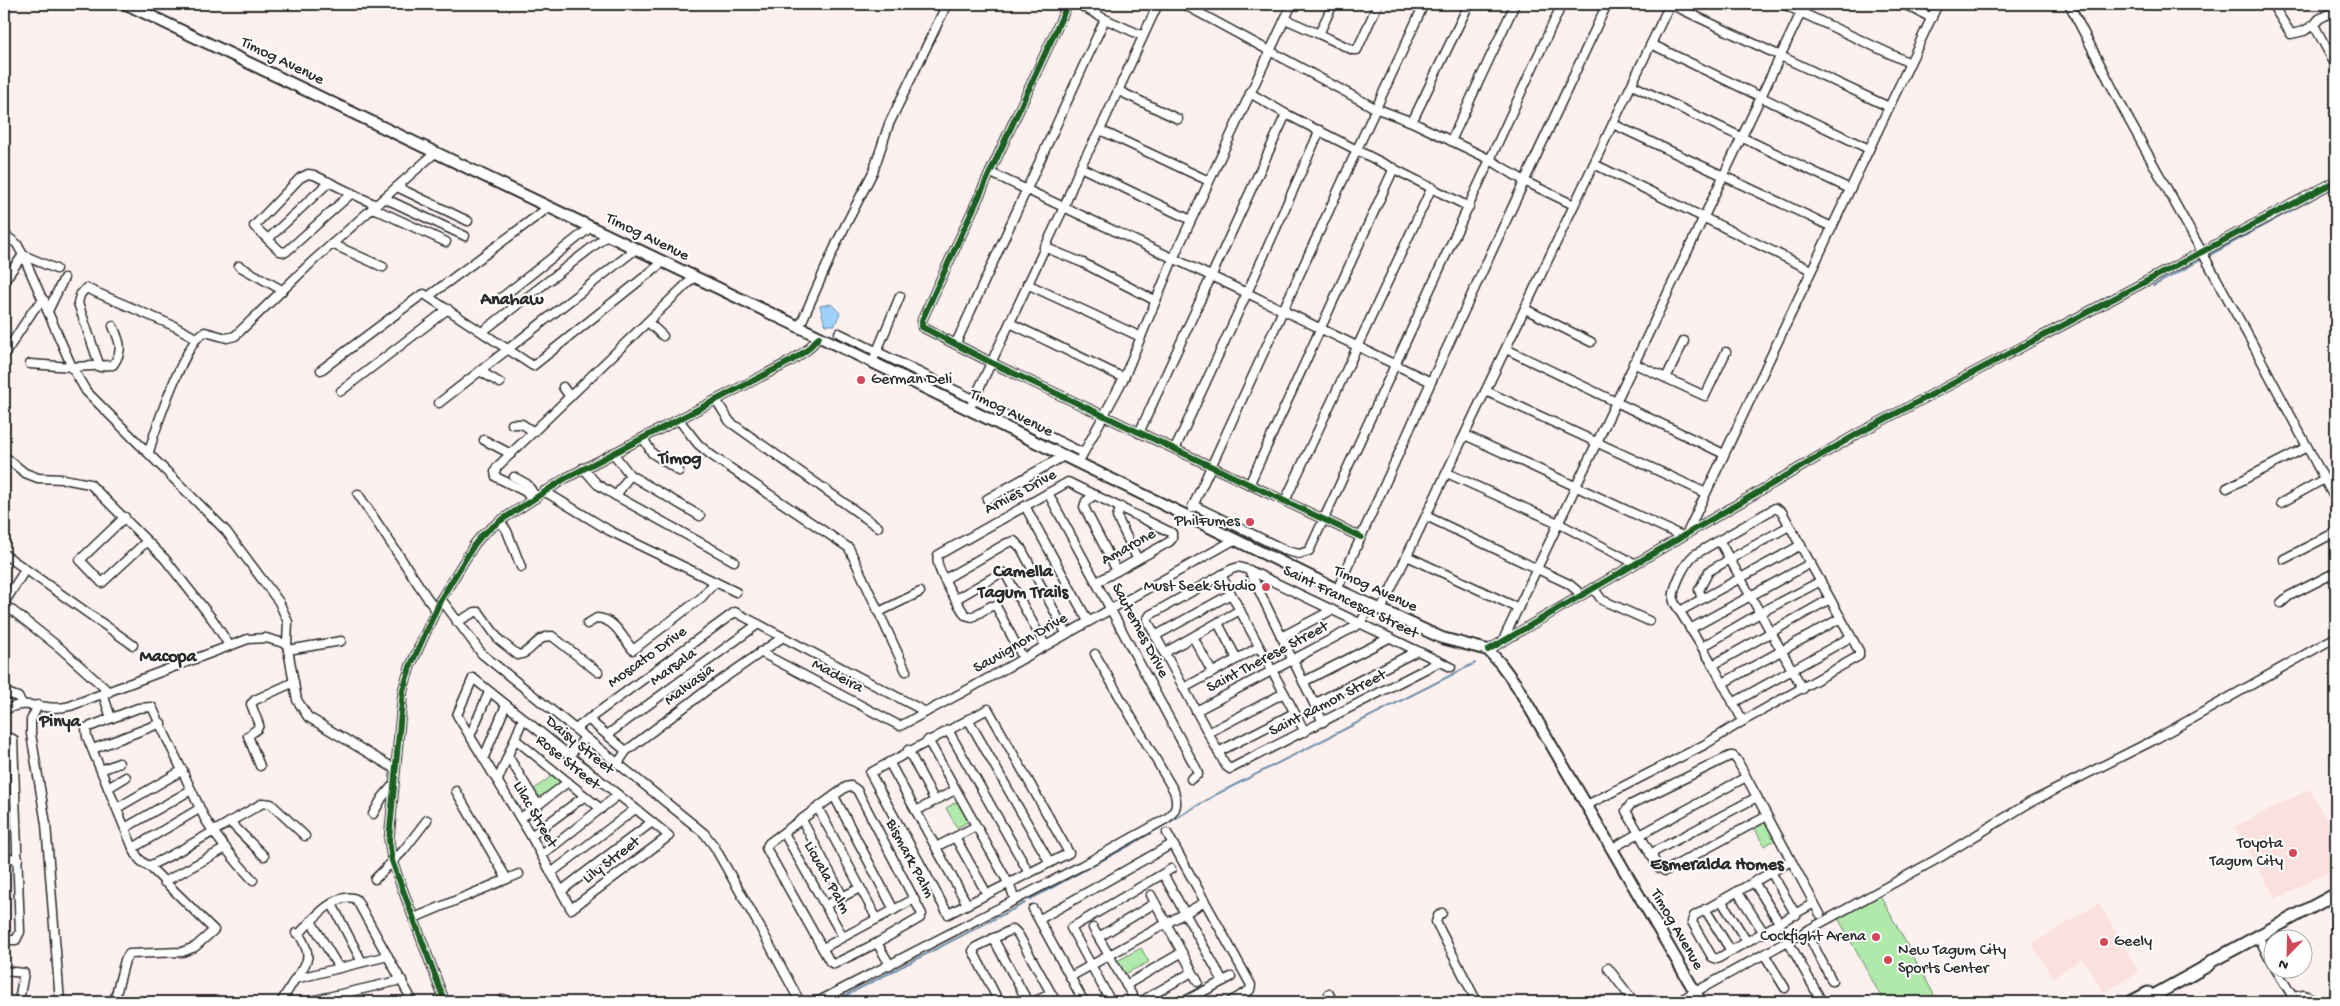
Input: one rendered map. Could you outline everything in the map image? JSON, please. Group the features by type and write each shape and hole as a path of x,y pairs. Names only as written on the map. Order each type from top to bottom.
{"highway":[{"path":"2142,1002 2207,966 2212,961 2336,894"},
{"path":"2131,1002 2204,962 2212,961"}],"main road":[{"name":"Timog Avenue","path":"126,4 872,362 1337,590 1442,638 1488,650 1517,686 1699,998"}],"street":[{"path":"799,328 838,240 873,172 889,124 948,4"},
{"path":"1068,4 922,322 923,329 1361,538"},
{"path":"1078,4 1105,19 1143,36"},
{"path":"969,410 1064,207 1080,167 1119,91 1158,4"},
{"path":"1183,4 1376,108 1412,122 1490,158 1526,182 1574,205"},
{"path":"1078,463 1124,378 1173,259 1292,4"},
{"path":"1319,34 1334,4"},
{"path":"1285,19 1352,50 1357,50 1378,4"},
{"path":"1187,517 1424,4"},
{"path":"1412,122 1469,4"},
{"path":"1451,140 1515,4"},
{"path":"1193,506 1287,551 1299,554 1309,551 1562,4"},
{"path":"1337,590 1431,382 1526,182 1607,4"},
{"path":"1381,610 1670,4 1889,107"},
{"path":"1783,4 1910,63"},
{"path":"1503,640 1702,216 1805,4"},
{"path":"1904,4 1932,18"},
{"path":"1685,534 1938,4"},
{"path":"2069,4 2124,112 2203,252 2336,502"},
{"path":"2272,4 2291,34 2304,31 2314,25 2319,19 2336,10"},
{"path":"956,344 1105,19"},
{"path":"2314,25 2336,66"},
{"path":"1651,44 1869,149"},
{"path":"1632,85 1850,189"},
{"path":"1119,91 1178,119"},
{"path":"1250,93 1286,114 1469,207"},
{"path":"1139,432 1286,114"},
{"path":"1613,124 1832,227"},
{"path":"1100,130 1209,181"},
{"path":"1175,449 1320,130"},
{"path":"148,452 156,425 183,362 196,338 205,332 224,338 233,337 332,244 435,153"},
{"path":"1594,164 1811,270"},
{"path":"1080,167 1191,220"},
{"path":"1249,485 1322,330 1394,168"},
{"path":"352,193 289,250 280,251 254,226 300,178 311,173 352,193 446,242"},
{"path":"991,173 1431,382"},
{"path":"1596,593 1634,563 1860,432 2336,181"},
{"path":"268,240 329,182"},
{"path":"397,187 468,221"},
{"path":"1285,501 1432,187"},
{"path":"384,198 465,236"},
{"path":"429,296 549,207"},
{"path":"502,298 590,227"},
{"path":"4,234 17,244 23,255 72,367 86,391 226,531 285,614 288,628 287,647 297,700 308,717 395,769"},
{"path":"482,332 608,235"},
{"path":"332,244 383,267"},
{"path":"1044,247 1083,263 1156,301"},
{"path":"439,403 636,249"},
{"path":"23,255 56,269"},
{"path":"4,282 23,255"},
{"path":"321,370 420,296 429,296 533,366 663,262"},
{"path":"239,266 282,290"},
{"path":"534,498 495,474 497,467 694,277"},
{"path":"48,311 64,278"},
{"path":"1027,284 1141,337"},
{"path":"100,367 78,303 80,295 86,288 179,328 196,338"},
{"path":"872,362 900,296"},
{"path":"4,355 34,309 44,300"},
{"path":"341,391 448,309"},
{"path":"1525,309 1591,342"},
{"path":"648,322 664,336"},
{"path":"1010,323 1124,378"},
{"path":"30,364 72,367 113,365 121,352 113,326"},
{"path":"839,333 1083,453"},
{"path":"445,1002 392,861 389,840 403,690 410,667 441,599 468,552 482,535 500,521 544,491 583,468 679,420 800,355 819,337"},
{"path":"1666,378 1684,341"},
{"path":"1506,349 1614,403 1724,454"},
{"path":"1633,363 1705,396 1726,352"},
{"path":"480,371 500,383"},
{"path":"563,387 570,397"},
{"path":"1486,391 1706,493"},
{"path":"716,400 730,422 878,527"},
{"path":"679,420 698,444 711,455 844,543 853,555 906,671"},
{"path":"512,424 522,424 534,432"},
{"path":"1465,435 1685,534"},
{"path":"643,438 652,453 679,471"},
{"path":"484,440 511,454"},
{"path":"2227,488 2307,447"},
{"path":"613,453 630,476 700,516"},
{"path":"4,456 26,473 38,478 63,479 90,484 125,518 184,582 229,645"},
{"path":"987,499 1064,456"},
{"path":"583,468 597,484 616,496 734,560"},
{"path":"1446,473 1558,524 1634,563"},
{"path":"616,496 630,476"},
{"path":"514,477 527,484 534,498"},
{"path":"2281,503 2324,479"},
{"name":"Arnies Drive","path":"945,579 936,557 940,552 1068,482 1171,530 1173,536"},
{"path":"544,491 610,530 736,592"},
{"name":"Sauternes Drive","path":"1048,493 1197,770 1198,774 1191,779"},
{"path":"358,494 436,611"},
{"path":"1095,495 1086,501 1084,507 1117,571"},
{"path":"1025,506 1088,622"},
{"path":"1121,507 1117,517 1137,558"},
{"path":"1587,805 1704,745 1743,721 1859,657 1859,651 1801,545 1782,512 1775,508 1694,555 1687,564 1674,595 1680,611 1713,665 1743,721"},
{"path":"1426,516 1569,584 1581,594"},
{"path":"125,518 80,560 96,578 102,583 147,541"},
{"path":"500,521 507,531 521,567"},
{"path":"1702,599 1699,590 1706,575 1730,559 1789,526"},
{"path":"2284,560 2336,532"},
{"name":"Amarone","path":"1097,582 1137,558 1169,542 1173,536"},
{"name":"Sauvignon Drive","path":"900,726 1234,540"},
{"path":"1719,540 1803,689"},
{"path":"1023,658 996,606 968,618 945,579 1007,543 1014,541 1021,548 1066,634"},
{"path":"1680,611 1801,545"},
{"path":"4,554 132,645"},
{"path":"1407,556 1518,608"},
{"path":"1690,629 1810,563"},
{"name":"Saint Francesca Street","path":"1221,575 1235,567 1249,570 1451,667"},
{"path":"25,570 4,604 60,648 106,693 111,718"},
{"path":"1249,570 1292,661 1324,722"},
{"path":"2281,603 2289,596 2336,572"},
{"path":"956,599 999,574 1005,573 1045,645"},
{"path":"1294,713 1218,752 1155,636 1148,622 1149,616 1221,575 1305,732"},
{"path":"1702,647 1760,613 1821,581"},
{"path":"587,624 597,618 607,619 619,630 633,650 701,598 715,582"},
{"path":"879,612 920,592"},
{"path":"1488,650 1581,594 1596,593 1649,621"},
{"path":"1155,636 1231,594"},
{"path":"441,599 482,654 690,820 710,840 800,1002"},
{"path":"1713,665 1830,600"},
{"path":"1360,624 1370,604"},
{"path":"1164,653 1240,610"},
{"path":"1281,637 1332,610"},
{"path":"458,622 474,612 479,612 499,640 518,655 523,655 539,640 552,636 598,672"},
{"name":"Moscato Drive","path":"578,727 735,612 758,624"},
{"path":"1723,683 1841,618"},
{"path":"1218,623 1237,659"},
{"path":"758,624 926,712"},
{"name":"Marsala","path":"607,735 758,624"},
{"name":"Saint Therese Street","path":"1196,711 1360,624"},
{"path":"4,710 22,703 62,708 229,645 258,637 276,640 287,647 340,641"},
{"name":"Malvasia","path":"618,763 626,751 711,686 783,637"},
{"path":"1193,637 1212,672"},
{"path":"1733,703 1851,637"},
{"path":"1303,682 1389,638"},
{"path":"1677,1002 1699,998 1764,954 1939,858 2029,803 2167,732 2336,638"},
{"path":"1184,688 1259,647"},
{"path":"1314,704 1417,651"},
{"name":"Madeira","path":"760,652 900,726"},
{"path":"817,1002 1017,899 1166,819 1176,808 1174,791 1095,654"},
{"name":"Saint Ramon Street","path":"1218,752 1230,769 1439,662"},
{"name":"Daisy Street","path":"472,678 669,836"},
{"name":"Lilac Street","path":"472,678 457,715 521,818 571,909"},
{"path":"260,766 248,736 259,725 251,704 255,700 294,682"},
{"path":"4,692 18,697 22,703"},
{"path":"470,736 489,692"},
{"path":"1208,733 1284,693"},
{"path":"38,705 31,720 31,734 46,824 60,1002"},
{"path":"484,758 506,705"},
{"path":"114,1002 125,960 129,954 182,952 194,947 214,930 149,866 139,859 124,828 85,730 111,718 149,706 154,710 183,770 199,809 213,831 253,880"},
{"path":"988,708 1069,853 1009,885 948,914 870,773 908,750 968,719 988,708"},
{"path":"498,780 523,719"},
{"path":"588,719 626,751"},
{"path":"968,719 1050,863"},
{"path":"92,749 161,723"},
{"path":"948,730 1029,874"},
{"path":"4,745 10,738 14,739 20,932 16,940 4,940"},
{"path":"569,756 585,738"},
{"name":"Rose Street","path":"515,739 601,808"},
{"path":"928,740 1017,899"},
{"path":"908,750 935,801"},
{"path":"508,756 538,805"},
{"path":"1767,816 1665,871 1661,870 1650,854 1626,809 1630,805 1730,756 1737,760 1820,914"},
{"path":"889,762 967,904"},
{"path":"101,770 120,763"},
{"path":"117,808 183,770"},
{"path":"108,788 126,777"},
{"path":"1613,851 1746,777"},
{"path":"521,818 568,782"},
{"path":"373,814 382,798 393,785"},
{"name":"Bismark Palm","path":"846,786 851,786 857,790 921,911 920,918 836,964 830,962 767,850 769,843 834,796 846,786"},
{"path":"124,828 191,790"},
{"path":"916,811 956,790"},
{"path":"456,791 507,879"},
{"path":"542,856 618,795"},
{"path":"531,836 585,796"},
{"path":"834,796 894,910"},
{"path":"1650,854 1757,797"},
{"path":"149,866 268,802 305,836"},
{"path":"818,808 877,919"},
{"path":"133,848 199,809"},
{"path":"551,873 635,809"},
{"path":"375,879 427,820"},
{"path":"802,820 843,897"},
{"path":"230,822 264,856"},
{"name":"Lily Street","path":"561,891 652,822"},
{"path":"936,847 976,826"},
{"name":"Licuala Palm","path":"784,832 843,937"},
{"path":"1167,833 1252,988 1249,992 1230,1002"},
{"name":"Lily Street","path":"571,909 669,836"},
{"path":"955,837 987,894"},
{"path":"1040,919 1172,844"},
{"path":"164,882 226,848"},
{"path":"4,859 18,858"},
{"path":"1791,861 1705,909 1692,917 1691,920 1712,956 1718,958 1814,904"},
{"path":"1111,1002 1071,930 1072,926 1171,869"},
{"path":"1771,872 1796,914"},
{"path":"414,918 519,874"},
{"path":"1163,874 1223,981"},
{"path":"1754,882 1780,924"},
{"path":"826,905 860,888"},
{"path":"1737,891 1764,933"},
{"path":"1151,895 1198,982"},
{"path":"281,1002 309,955 309,950 297,933 332,904 348,898 358,901 413,1002"},
{"path":"823,948 914,899"},
{"path":"1722,900 1747,942"},
{"path":"1070,977 1204,902"},
{"path":"1099,937 1155,903"},
{"path":"332,904 362,962"},
{"path":"1033,909 1084,1002"},
{"path":"1705,909 1731,951"},
{"path":"1442,913 1436,918 1436,922 1477,1002"},
{"path":"311,921 338,968"},
{"path":"1093,928 1136,1002"},
{"path":"1000,1002 974,951 976,947 1010,930 1017,932 1056,1002"},
{"path":"1806,931 1832,981"},
{"path":"2258,936 2262,944"},
{"path":"993,938 1028,1002"},
{"path":"1788,941 1822,1002"},
{"path":"877,943 890,965"},
{"path":"1126,985 1182,953"},
{"path":"1764,954 1785,988"},
{"path":"295,979 388,956"},
{"path":"1608,968 1634,1002"},
{"path":"4,970 24,973 20,995"},
{"path":"1140,1002 1192,972"},
{"path":"1183,1002 1231,977"},
{"path":"2280,978 2290,1000 2304,995 2320,1002"},
{"path":"306,1002 402,980"},
{"path":"1033,1002 1051,994"},
{"path":"1329,994 1333,1002"}],"shaded area":[{"name":"Toyota Tagum City","path":"2310,789 2336,838 2336,868 2276,899 2234,827"},
{"path":"2099,903 2139,972 2104,993 2082,959 2053,978 2032,944"}],"green space":[{"path":"554,774 561,783 540,800 533,790"},
{"path":"958,801 969,821 957,828 946,808"},
{"path":"1766,822 1775,840 1764,846 1754,827"},
{"name":"New Tagum City Sports Center","path":"1880,895 1938,1002 1884,1002 1838,918"},
{"path":"1141,948 1149,962 1125,974 1117,961"}],"water":[{"path":"831,304 840,313 835,325 825,325 820,306"}],"waterway":[{"path":"2208,256 2336,186"},
{"path":"2153,286 2202,259"},
{"path":"1029,900 1134,843 1217,794 1475,663"},
{"path":"833,1002 1025,903"}],"cycle path":[{"path":"1068,4 922,320 922,327 992,363 1361,537"},
{"path":"1488,650 1859,433 2336,181"},
{"path":"445,1002 392,861 389,840 403,690 410,667 441,599 474,545 482,535 500,521 566,478 791,361 807,350 819,337"}],"place":[{"name":"German Deli","path":"861,380"},
{"name":"PhilFumes","path":"1250,522"},
{"name":"Must Seek Studio","path":"1266,587"},
{"name":"Toyota Tagum City","path":"2293,853"},
{"name":"Cockfight Arena","path":"1876,937"},
{"name":"Geely","path":"2104,942"},
{"name":"New Tagum City Sports Center","path":"1888,960"}],"district":[{"name":"Anahaw","path":"512,300"},
{"name":"Timog","path":"680,459"},
{"name":"Camella Tagum Trails","path":"1023,582"},
{"name":"Macopa","path":"168,657"},
{"name":"Pinya","path":"60,722"},
{"name":"Esmeralda Homes","path":"1717,865"}]}
